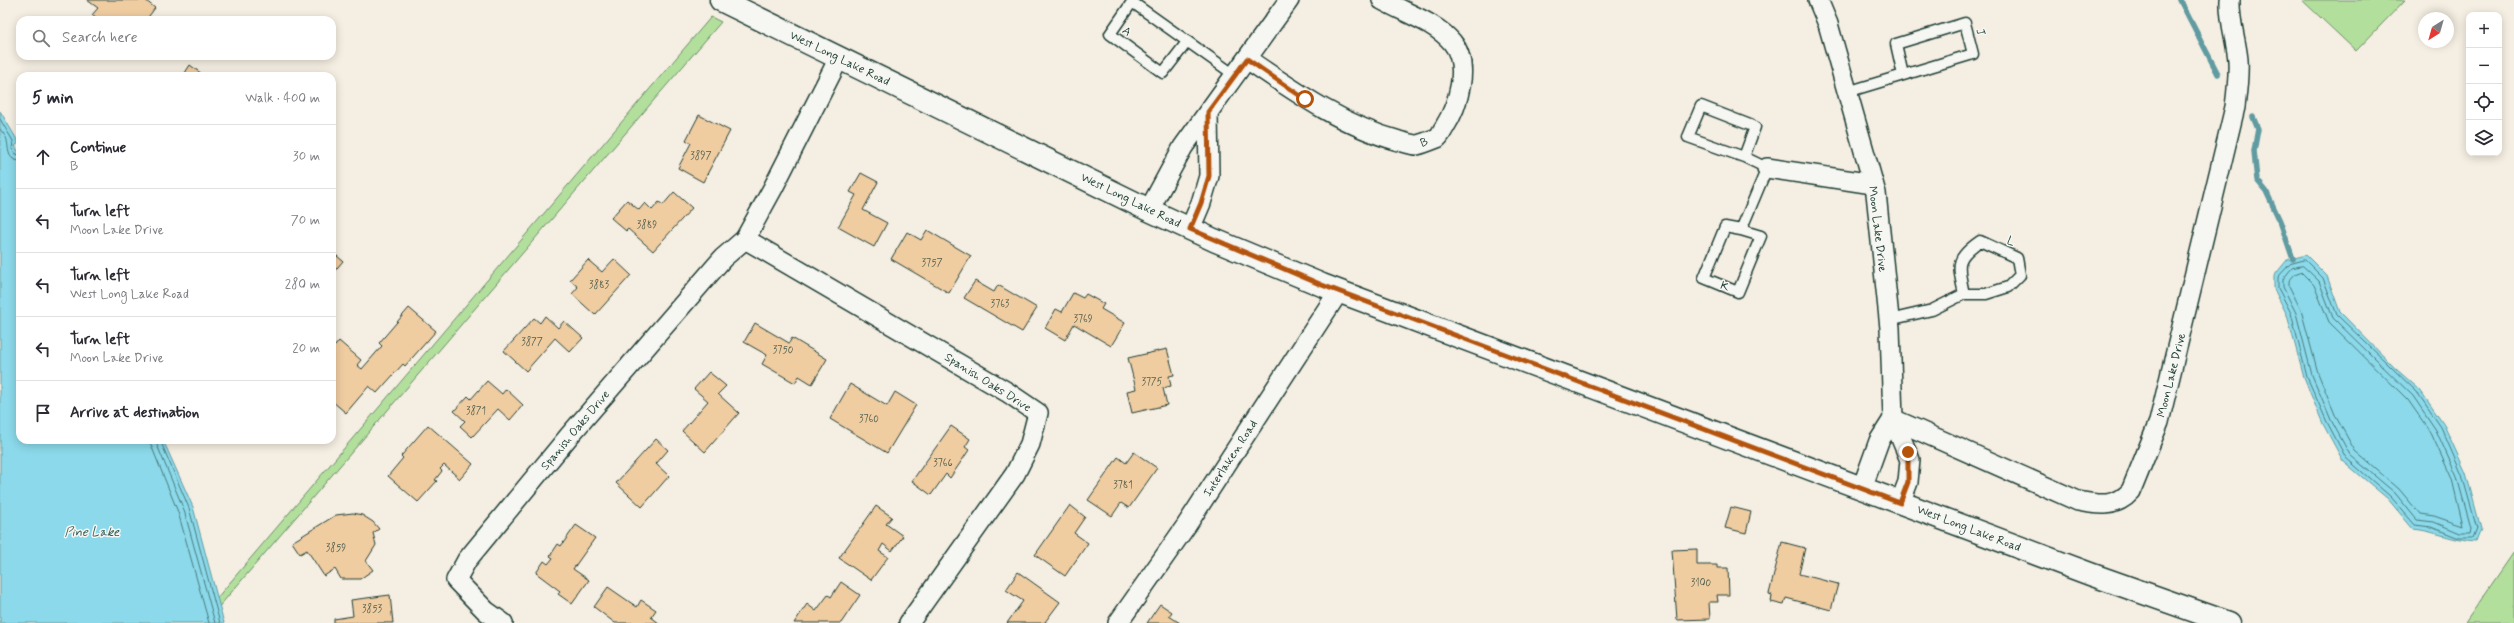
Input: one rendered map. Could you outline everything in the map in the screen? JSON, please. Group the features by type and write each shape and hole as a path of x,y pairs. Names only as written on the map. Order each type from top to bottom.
{"main road":[{"name":"West Long Lake Road","path":"721,0 1149,210 1190,229 1339,291 2090,574 2228,623"}],"street":[{"path":"1149,210 1183,146 1236,76 1289,0"},
{"name":"B","path":"1247,59 1305,99 1379,135 1416,145 1438,137 1449,119 1458,96 1462,73 1459,55 1453,43 1445,35 1426,22 1382,0"},
{"name":"Moon Lake Drive","path":"1818,0 1828,24 1873,184 1889,320 1893,419 1910,460 1908,482 1900,503"},
{"name":"Moon Lake Drive","path":"1893,419 2078,501 2100,505 2113,504 2124,499 2131,491 2159,422 2234,107 2238,84 2238,59 2229,13 2230,0"},
{"name":"Spanish Oaks Drive","path":"503,623 486,611 456,580 467,560 569,436 723,258 745,238 773,188 838,58"},
{"path":"1190,229 1201,203 1209,176 1208,112"},
{"path":"1767,168 1873,184"},
{"name":"Spanish Oaks Drive","path":"745,238 1007,392 1038,413 1030,444 1015,474 910,623"},
{"name":"Interlaken Road","path":"1118,623 1186,526 1339,291"},
{"path":"1862,488 1879,441 1893,419"}],"lane":[{"name":"A","path":"1187,42 1163,73 1110,34 1132,2 1236,76"},
{"name":"J","path":"1847,92 1973,54 1965,23 1896,44 1903,75"},
{"path":"1742,230 1767,168 1744,157 1688,137 1701,106 1755,127 1744,157"},
{"name":"K","path":"1725,227 1742,230 1761,236 1738,292 1704,278 1725,227"},
{"name":"L","path":"1889,320 1932,310 1964,294 1986,294 2008,287 2020,275 2017,258 1980,241 1964,252 1958,267 1964,294"}],"green space":[{"path":"2302,0 2405,0 2356,51"},
{"path":"711,17 721,22 211,616 210,606"},
{"path":"2514,552 2514,623 2465,623"}],"water":[{"name":"Pine Lake","path":"0,111 16,138 16,444 165,444 193,507 224,623 0,623"},
{"path":"2306,255 2327,276 2340,312 2395,368 2420,390 2444,425 2466,473 2481,529 2476,542 2460,540 2413,529 2388,499 2343,461 2323,424 2304,378 2287,315 2274,289 2274,276 2287,260"}],"building":[{"path":"87,0 145,0 155,8 149,16 93,16 92,15 98,8"},
{"path":"190,65 199,72 186,72"},
{"path":"699,115 730,131 703,182 678,168 691,143 686,140"},
{"path":"861,173 878,182 863,210 887,223 874,247 838,227 856,195 850,192"},
{"path":"674,192 692,208 653,251 628,229 626,231 611,218 627,200 639,210 645,203 652,210 659,202 663,205"},
{"path":"927,230 971,256 949,293 891,259 907,232 921,240"},
{"path":"336,255 343,261 336,269"},
{"path":"614,259 631,275 595,315 572,294 578,287 570,280 588,260 602,272"},
{"path":"975,281 994,292 998,285 1037,308 1022,332 964,298"},
{"path":"1073,293 1083,298 1086,294 1104,304 1101,309 1125,323 1111,346 1074,324 1065,340 1045,328 1056,309 1062,312"},
{"path":"409,308 436,331 405,366 403,364 377,393 369,386 346,413 336,404 336,345 339,341 361,360 357,365 362,369 382,346 379,343"},
{"path":"545,316 558,328 564,321 583,338 570,352 555,338 526,371 504,351 534,318 540,323"},
{"path":"755,323 789,343 792,338 827,359 812,384 799,376 795,383 762,364 767,355 744,342"},
{"path":"1167,349 1174,375 1169,376 1171,386 1163,388 1167,405 1132,413 1127,391 1136,389 1128,358"},
{"path":"709,372 726,386 718,394 739,413 705,452 682,431 708,401 694,389"},
{"path":"487,381 502,394 506,389 523,405 510,420 498,409 472,437 460,426 465,421 454,411 468,396 471,399"},
{"path":"850,384 887,406 895,392 916,405 887,453 830,419"},
{"path":"428,425 473,464 460,479 444,465 440,469 442,471 435,480 437,481 418,502 388,476 403,458 401,456"},
{"path":"951,426 970,439 965,447 969,450 950,478 946,474 931,495 912,481"},
{"path":"656,439 668,450 656,464 669,476 642,507 616,483"},
{"path":"1134,452 1157,468 1129,508 1121,503 1112,516 1088,500 1118,457 1126,463"},
{"path":"1070,505 1085,517 1074,533 1088,543 1065,576 1035,555"},
{"path":"876,506 892,517 886,524 903,536 892,551 883,544 879,551 888,557 871,580 839,558"},
{"path":"1731,507 1751,512 1746,533 1725,528"},
{"path":"353,513 362,515 373,522 379,529 373,533 376,545 366,561 373,570 360,579 341,579 335,569 324,576 307,550 300,554 292,542 336,515"},
{"path":"576,525 595,538 573,569 589,580 572,604 558,594 560,591 536,573 544,561 548,564 553,558 550,556 558,544 561,546"},
{"path":"1782,542 1805,548 1799,574 1838,584 1831,610 1786,598 1784,605 1771,602 1772,595 1769,594"},
{"path":"1697,549 1697,565 1717,565 1717,568 1728,568 1729,595 1717,595 1718,602 1709,602 1710,619 1677,620 1672,550"},
{"path":"1018,572 1060,602 1045,622 1047,623 1007,623 1023,601 1006,590"},
{"path":"841,582 860,595 841,623 794,623 807,604 816,611 828,595 831,597"},
{"path":"608,587 637,607 641,600 656,610 651,617 659,623 615,623 594,607"},
{"path":"390,595 393,623 334,623 334,619 353,616 351,600"},
{"path":"1160,604 1172,612 1169,616 1180,623 1147,623"}],"waterway":[{"path":"2180,0 2218,74"},
{"path":"2253,117 2258,129 2254,151 2257,180 2266,191 2280,221 2293,259"}],"route":[{"path":"1305,99 1247,59 1236,76 1208,112 1209,176 1201,203 1190,229 1322,285 1490,346 1900,503 1908,482 1910,460 1908,452"}]}
